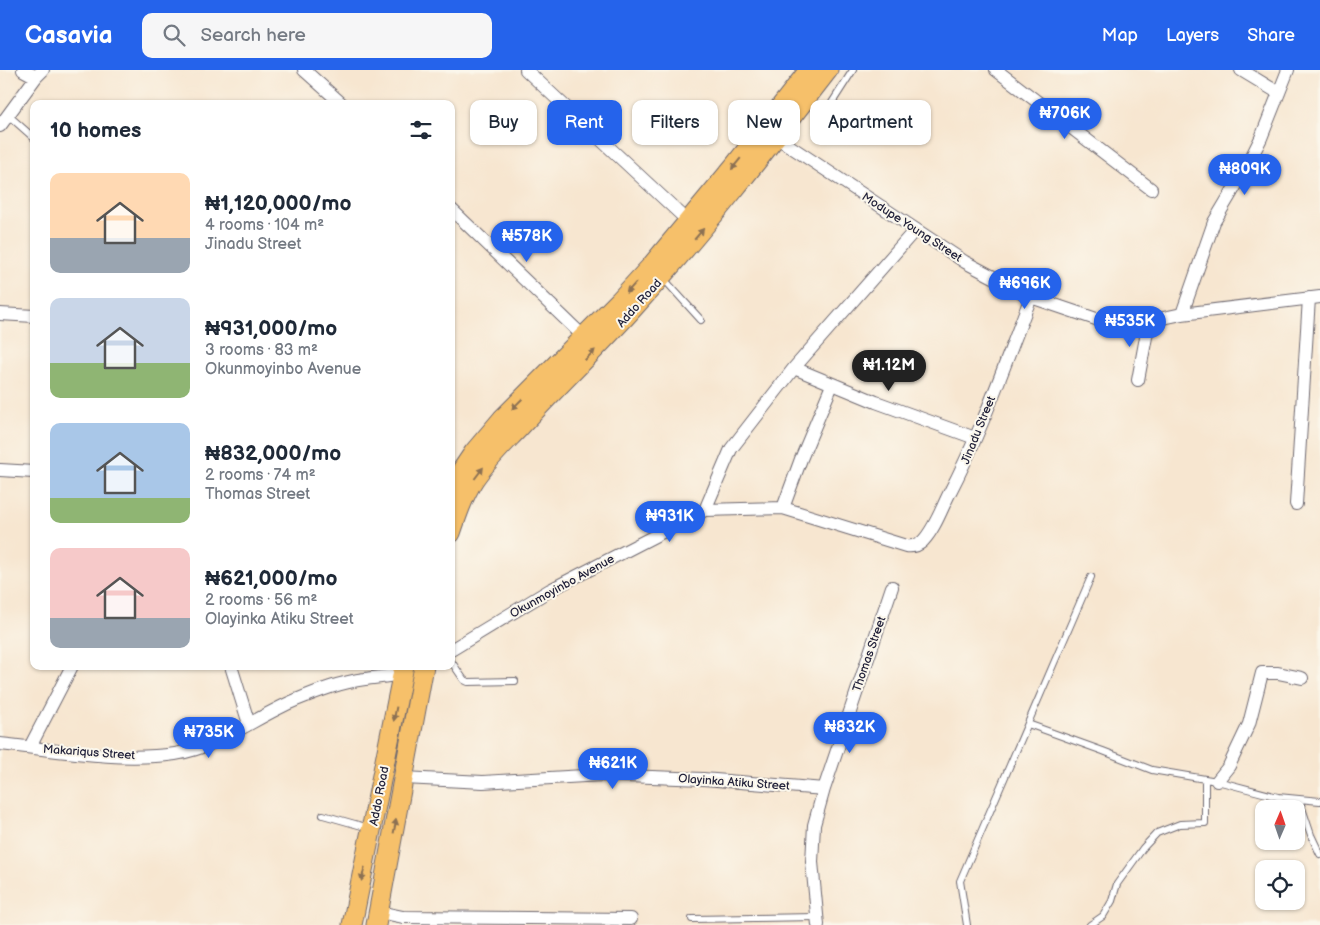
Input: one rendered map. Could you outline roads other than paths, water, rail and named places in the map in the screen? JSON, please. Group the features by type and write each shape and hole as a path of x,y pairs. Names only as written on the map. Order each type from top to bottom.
{"main road":[{"name":"Addo Road","path":"455,480 474,452 502,419 584,337 651,266 734,166 809,70"},
{"name":"Addo Road","path":"800,106 828,70"},
{"name":"Addo Road","path":"455,522 461,505 474,481 489,460 546,398 605,340 662,277 770,145"},
{"name":"Addo Road","path":"352,925 403,670"},
{"name":"Addo Road","path":"378,918 423,670"}],"street":[{"path":"0,126 40,73 23,70"},
{"path":"304,70 338,100"},
{"path":"526,70 688,221"},
{"path":"996,70 1150,189"},
{"path":"1241,70 1279,93"},
{"path":"1182,314 1214,222 1245,170 1270,118 1288,70"},
{"name":"Modupe Young Street","path":"788,145 965,262 1031,297 1096,319 1117,324 1148,322 1182,314 1314,298"},
{"path":"455,212 584,337"},
{"path":"705,510 731,449 794,368 915,230"},
{"name":"Jinadu Street","path":"906,546 912,547 922,542 956,481 1031,297"},
{"path":"1296,504 1314,298"},
{"path":"0,314 30,316"},
{"path":"1138,380 1148,322"},
{"path":"794,368 975,438"},
{"path":"783,508 832,384"},
{"path":"0,470 30,472"},
{"name":"Okunmoyinbo Avenue","path":"455,648 550,590 705,510 783,508 906,546"},
{"name":"Thomas Street","path":"817,921 812,862 814,825 824,789 892,587"},
{"path":"30,747 70,670"},
{"path":"232,670 249,724"},
{"name":"Makariqus Street","path":"0,744 100,755 160,755 200,748 232,734 272,710 344,683 367,678 388,677 403,670"},
{"path":"1211,780 1229,766 1249,724 1262,673 1278,673 1302,678"},
{"name":"Olayinka Atiku Street","path":"404,778 483,782 601,775 703,779 824,789"},
{"path":"378,918 403,921 631,919"}],"lane":[{"path":"834,100 853,70"},
{"path":"8,115 30,134"},
{"path":"662,277 701,320"},
{"path":"967,925 960,881 1091,577"},
{"path":"455,667 464,680 468,682 515,681"},
{"path":"1028,724 1104,750 1152,770 1211,780 1278,796 1320,802"},
{"path":"1090,925 1103,916 1112,901 1117,884 1143,848 1157,834 1180,824 1205,824 1211,780"},
{"path":"1299,799 1310,835 1320,854"},
{"path":"322,815 372,829"},
{"path":"692,918 817,921"}]}
